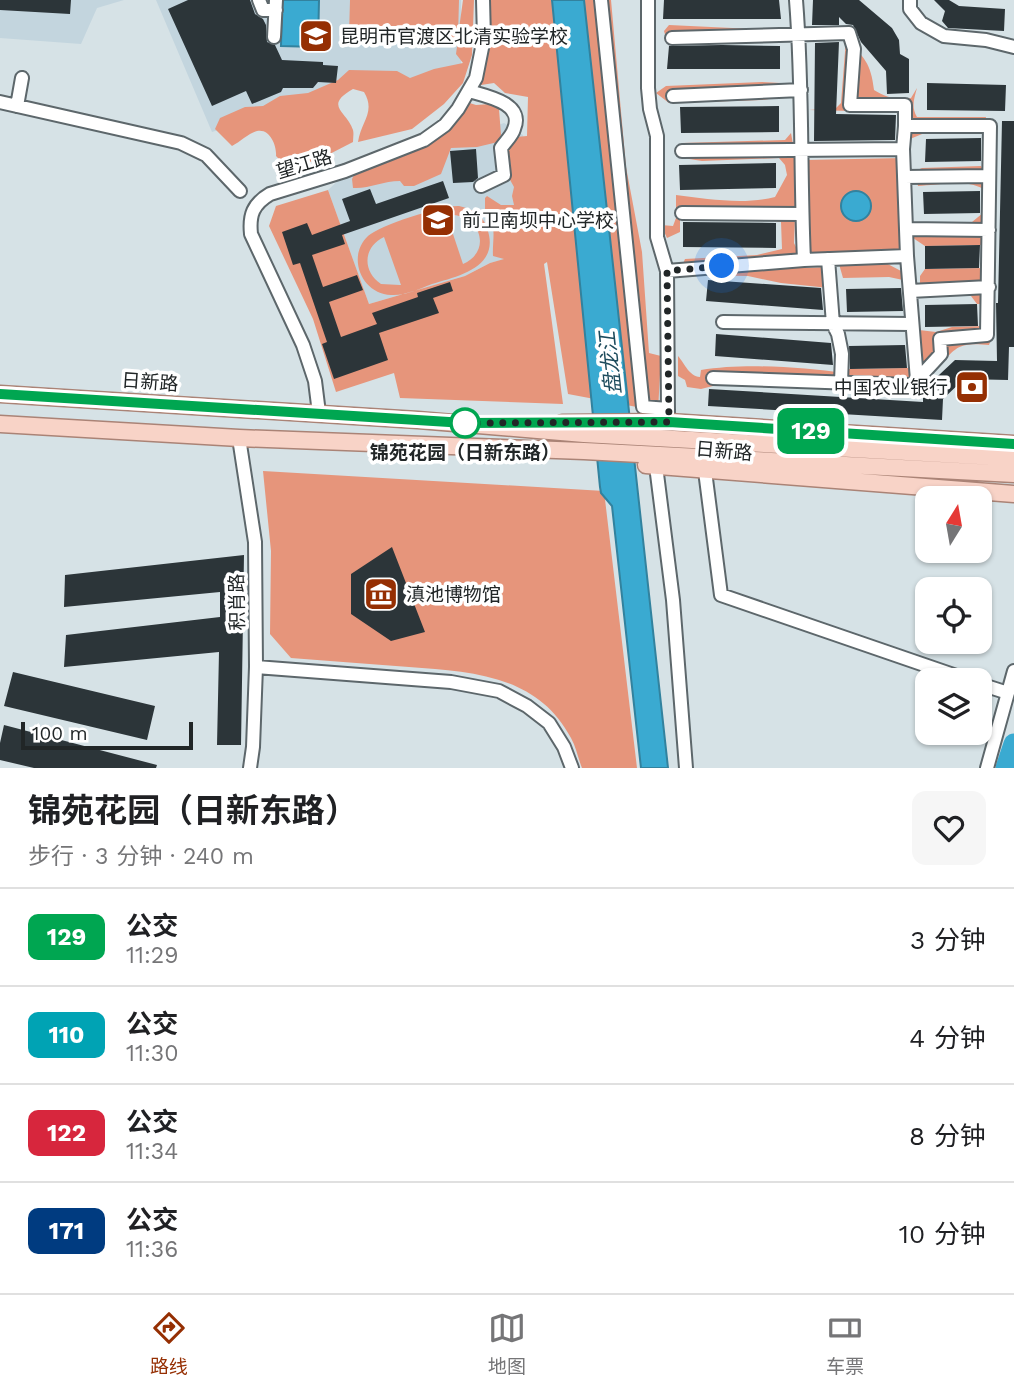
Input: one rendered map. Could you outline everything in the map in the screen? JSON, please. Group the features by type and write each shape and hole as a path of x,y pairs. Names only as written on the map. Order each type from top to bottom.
{"main road":[{"name":"日新路","path":"0,394 585,429 661,423 1014,444"},
{"path":"0,400 34,395"},
{"name":"日新路","path":"661,423 683,440 1014,458"},
{"name":"日新路","path":"0,424 583,455 655,461 705,471 1014,494"},
{"name":"日新路","path":"655,461 681,457 1014,474"}],"street":[{"path":"259,0 263,10 276,5 274,37"},
{"name":"望江路","path":"319,413 315,381 303,345 251,234 252,211 260,200 270,194 345,172 424,140 445,125 476,78 484,38 483,0"},
{"path":"601,0 643,407 661,423"},
{"path":"648,0 648,88 657,136 657,237 667,271 661,423"},
{"path":"796,0 801,90 804,260"},
{"path":"910,0 910,9 921,23 944,36 986,40 1014,47"},
{"path":"672,38 849,33 854,50 850,105 905,105 903,149 907,256 916,380"},
{"path":"17,106 22,78"},
{"path":"673,96 801,90"},
{"path":"469,91 501,102 511,108 516,118 514,129 501,148 504,175 481,186"},
{"path":"0,102 181,143 206,155 240,191"},
{"path":"713,378 910,385 941,354 940,339 988,335 990,126 905,126"},
{"path":"682,151 903,149"},
{"path":"904,177 989,176"},
{"path":"682,213 802,214"},
{"path":"906,229 989,230"},
{"path":"667,271 828,258 907,256"},
{"path":"828,258 833,324 842,354 841,383"},
{"path":"910,291 989,287"},
{"path":"723,322 912,324"},
{"name":"积肖路","path":"239,438 255,542 256,667 250,768"},
{"path":"655,461 673,600 686,768"},
{"path":"705,471 721,595 933,668"},
{"path":"256,667 451,682 499,691 527,706 549,723 564,747 572,768"},
{"path":"987,768 1014,671"},
{"path":"992,688 1008,693"}],"shaded area":[{"path":"0,0 124,0 97,8 81,44 0,38"},
{"name":"昆明市官渡区北清实验学校","path":"156,0 461,0 461,72 430,79 382,78 212,132"},
{"path":"350,0 459,0 458,36 463,0 474,0 472,55 463,83 444,104 412,129 358,142 369,105 364,92 353,89 344,95 338,104 353,130 353,142 318,160 294,166 294,154 283,163 276,156 272,139 262,131 251,134 232,146 215,129 220,118 245,107 263,106 280,96 308,93 338,80 349,70 397,71 410,78 434,69 463,63 456,54 458,39 349,36"},
{"path":"491,0 611,0 626,167 642,252 649,353 661,356 658,411 568,394 547,262 544,264 563,404 400,398 394,373 336,392 313,319 269,226 276,206 328,190 369,304 465,276 504,259 493,256 493,226 485,211 485,198 487,196 501,205 514,205 514,187 509,178 511,169 508,145 516,137 527,136 528,97 505,93 494,83 481,85 478,61"},
{"path":"669,25 772,30 667,41 664,31"},
{"path":"846,39 866,61 874,90 891,98 906,99 911,98 917,88 914,106 917,117 986,117 983,133 927,132 893,146 898,142 900,118 896,112 809,110 836,108 841,103"},
{"path":"781,83 783,97 669,103 656,93 666,86"},
{"path":"460,100 476,105 491,104 499,109 501,135 498,142 477,147 451,148 441,174 414,186 404,186 400,181 353,188 352,179 356,171 422,144"},
{"name":"前卫南坝中心学校","path":"504,123 523,135 542,250 490,263 465,276 369,304 328,190 342,177"},
{"path":"791,133 797,167 794,243 806,268 826,267 829,288 748,276 692,275 683,264 685,259 757,255 782,249 781,222 680,220 680,232 667,238 661,225 673,226 676,218 676,195 751,201 775,197 787,175 785,165 779,158 702,161 683,158 678,152 682,143 785,140"},
{"path":"903,158 905,254 808,256 806,160"},
{"path":"981,166 991,187 992,208 987,225 987,268 983,276 991,301 993,319 989,345 961,346 941,365 940,362 947,352 945,344 986,339 982,330 937,338 933,358 919,374 923,379 936,370 917,390 717,385 701,389 687,387 685,380 678,376 678,356 690,372 700,377 701,370 754,366 844,373 848,369 908,368 911,347 919,330 936,332 952,327 985,326 984,304 977,304 971,296 920,296 920,276 925,269 985,268 985,245 925,246 913,238 918,224 972,222 983,213 983,196 986,191 963,183 918,186 915,171 922,168"},
{"path":"459,206 473,211 480,216 487,228 490,241 488,252 475,268 401,294 381,293 365,281 360,273 358,254 368,236 398,221","holes":["453,215 471,222 479,236 477,252 463,264 447,216","384,237 401,285 381,284 370,273 367,259 369,253 377,241"]},
{"path":"882,261 901,271 903,280 889,277 843,278 839,264"},
{"path":"263,471 604,491 637,768 582,768 573,741 557,717 540,701 500,680 456,671 291,658 270,634 271,551"}],"water":[{"path":"282,0 319,0 318,47 281,46"},
{"name":"盘龙江","path":"552,0 584,0 668,768 641,768 612,506 601,493 600,487"},
{"path":"856,191 867,195 871,206 867,217 856,221 845,217 841,206 845,195"}],"building":[{"path":"0,0 71,0 70,14 0,10"},
{"path":"188,0 250,0 255,14 263,19 266,25 267,42 275,45 282,60 323,62 323,65 338,66 336,83 318,82 313,88 283,88 281,92 252,104 246,91 212,106 168,9"},
{"path":"664,0 779,0 781,19 663,19"},
{"path":"813,0 859,0 892,28 899,40 900,54 909,59 909,93 887,94 886,71 861,42 853,25 846,24 839,17 839,25 812,25"},
{"path":"934,0 949,0 959,6 1005,9 1004,31 948,28 942,21 945,11"},
{"path":"839,42 836,114 896,115 895,140 814,141 815,43"},
{"path":"669,46 780,46 780,69 667,69"},
{"path":"927,83 1006,85 1005,111 927,110"},
{"path":"779,106 779,132 681,133 680,107"},
{"path":"1002,121 1014,121 1014,347 1009,347 1008,380 964,379 943,399 942,420 708,406 709,389 923,402 923,390 955,360 997,361 996,303"},
{"path":"981,138 981,161 925,162 926,139"},
{"path":"476,149 478,178 473,182 453,183 450,151"},
{"path":"776,163 776,188 680,190 679,165"},
{"path":"443,181 449,198 342,235 345,244 312,255 323,287 357,275 363,290 329,302 341,337 377,324 372,313 418,297 417,293 450,282 453,291 433,298 439,313 379,333 388,360 334,379 322,344 327,342 300,263 293,265 282,232 307,223 312,235 350,221 342,199 370,189 376,204"},
{"path":"980,191 980,213 924,214 923,192"},
{"path":"683,222 776,223 776,248 683,247"},
{"path":"980,245 979,268 925,269 925,246"},
{"path":"708,280 821,288 823,310 706,301"},
{"path":"901,288 903,311 847,312 846,289"},
{"path":"977,304 978,326 925,327 925,305"},
{"path":"716,334 831,343 833,365 715,356"},
{"path":"905,345 907,368 850,369 849,346"},
{"name":"滇池博物馆","path":"392,547 425,632 391,641 351,614 351,574"},
{"path":"244,555 241,745 217,745 219,652 64,667 66,635 220,617 220,592 64,607 65,575"},
{"path":"13,672 155,706 147,740 4,706"},
{"path":"4,725 157,765 156,768 34,768 0,760"}],"waterway":[{"path":"1006,768 1014,744"}],"bus line":[{"name":"129","path":"0,394 465,423 669,422 1014,444"}],"place":[{"name":"昆明市官渡区北清实验学校","path":"316,36"},
{"name":"前卫南坝中心学校","path":"438,220"},
{"name":"中国农业银行","path":"972,387"},
{"name":"锦苑花园（日新东路）","path":"465,423"},
{"name":"滇池博物馆","path":"381,594"}],"route":[{"path":"465,423 669,422 667,271 722,266"}]}
